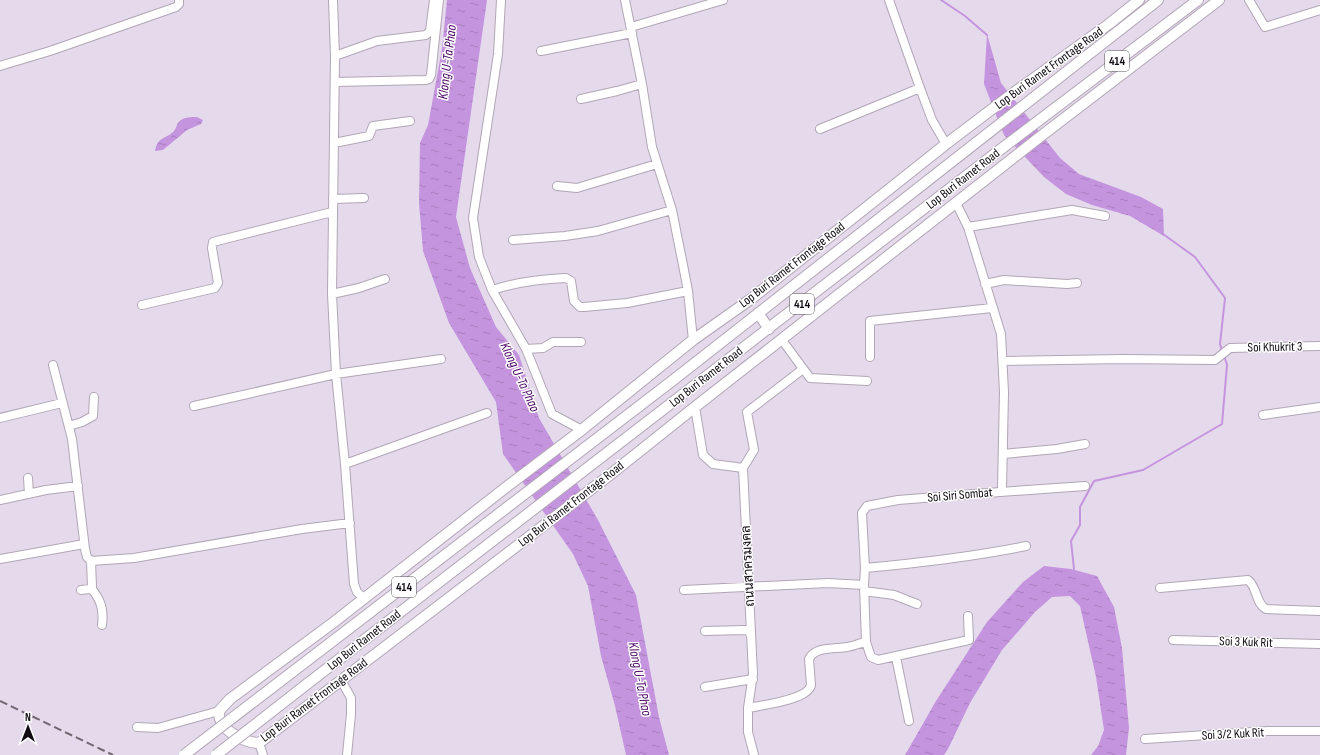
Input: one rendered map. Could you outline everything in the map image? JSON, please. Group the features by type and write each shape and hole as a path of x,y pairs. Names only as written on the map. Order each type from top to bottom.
{"main road":[{"name":"Lop Buri Ramet Frontage Road","path":"1139,0 1109,24 946,144 751,299 693,340 581,431 230,699 219,711 221,722 233,735 252,743 259,743 542,528 1045,133 1219,0"},
{"path":"1109,24 1146,0"},
{"name":"Lop Buri Ramet Road","path":"184,755 589,445 1158,0"},
{"name":"Lop Buri Ramet Road","path":"216,755 1036,122 1198,0"},
{"path":"1158,46 1205,0"},
{"path":"758,313 769,329"},
{"path":"364,598 375,609"}],"street":[{"path":"0,66 50,51 176,7 180,0"},
{"path":"333,0 335,82 332,199 332,294 336,374 345,464 354,584 357,592 364,598"},
{"path":"335,56 378,41 426,35 430,31 434,0"},
{"path":"335,82 429,79 439,0"},
{"path":"501,0 498,54 473,218 479,257 492,290 526,349 552,414 581,431"},
{"path":"625,0 642,84 652,146 672,210 688,291 693,340"},
{"path":"541,51 631,30 723,0"},
{"path":"890,0 932,120 946,144"},
{"path":"1249,0 1265,27 1320,10"},
{"path":"581,99 642,84"},
{"path":"820,129 920,88"},
{"path":"334,143 369,136 373,126 410,121"},
{"path":"558,186 577,188 657,164"},
{"path":"332,199 364,198"},
{"name":"Soi Siri Sombat","path":"866,642 864,588 865,568 862,513 867,506 898,500 1000,492 1002,488 1003,361 1001,334 968,226 956,203"},
{"path":"512,240 565,236 598,231 672,210"},
{"path":"968,226 1072,210 1105,216"},
{"path":"142,305 215,288 218,283 212,248 213,242 332,212"},
{"path":"492,290 529,281 566,278 571,281 574,301 580,307 627,303 688,291"},
{"path":"332,294 360,288 385,279"},
{"path":"985,284 1004,280 1067,284 1077,283"},
{"path":"870,357 870,321 992,308"},
{"path":"782,340 810,378 867,380"},
{"path":"526,349 543,348 553,342 581,342"},
{"name":"Soi Khukrit 3","path":"1003,361 1124,359 1215,360 1230,348 1320,346"},
{"path":"194,406 336,374 441,359"},
{"path":"53,365 72,439 84,544 87,557 91,561 93,582 91,588"},
{"path":"695,407 703,455 713,464 743,468 754,450 747,412 803,369"},
{"path":"69,426 82,422 93,416 94,397"},
{"path":"0,418 62,403"},
{"path":"1263,415 1320,407"},
{"path":"345,464 487,413"},
{"path":"1003,454 1057,449 1085,444"},
{"name":"ถนนสาครมงคล","path":"743,468 752,679 748,708 748,732 754,755"},
{"path":"28,478 29,494"},
{"path":"0,500 46,490 78,486"},
{"path":"1000,492 1085,486"},
{"path":"91,561 134,558 302,529 350,523"},
{"path":"0,559 84,544"},
{"path":"865,568 940,560 991,553 1026,546"},
{"path":"1160,588 1248,580 1253,586 1259,603 1266,609 1320,611"},
{"path":"684,590 828,583 864,588 894,595 917,604"},
{"path":"81,590 91,588"},
{"path":"91,588 98,596 103,609 102,625"},
{"path":"748,708 790,699 806,693 812,685 808,659 815,652 866,642 871,657 878,660 918,656 969,640 968,616"},
{"path":"705,631 745,630 749,631 751,636"},
{"name":"Soi 3 Kuk Rit","path":"1173,640 1320,644"},
{"path":"896,657 909,721"},
{"path":"705,687 752,679"},
{"path":"341,680 350,698 351,714 347,755"},
{"path":"137,727 158,728 219,711"},
{"name":"Soi 3/2 Kuk Rit","path":"1145,739 1261,732 1320,731"},
{"path":"259,743 263,755"}],"water":[{"name":"Klong U-Ta Phao","path":"447,0 487,0 456,217 470,268 496,327 519,355 539,418 598,520 636,595 659,717 669,755 626,755 615,706 601,656 588,586 573,554 503,454 496,402 449,323 423,251 419,203 420,143 428,125 442,49"},
{"path":"987,34 1001,83 1060,158 1079,174 1141,197 1163,209 1164,236 1130,216 1092,205 1066,194 1044,177 1004,135 984,84"},
{"path":"197,117 203,120 201,124 187,130 163,150 155,151 160,140 171,134 180,121 187,118"},
{"path":"1044,566 1071,569 1097,576 1114,607 1122,648 1129,728 1126,755 1091,755 1098,746 1104,730 1096,677 1080,606 1070,596 1052,597 1035,612 1002,650 970,703 944,755 905,755 936,701 987,622 1023,582"}],"waterway":[{"path":"941,0 965,16 987,35"},
{"path":"1163,234 1195,257 1225,298 1220,344 1222,351"},
{"path":"1074,569 1071,541 1080,525 1080,507 1094,481 1143,470 1222,424 1227,365 1224,355"}],"railway":[{"path":"0,701 113,755"}]}
